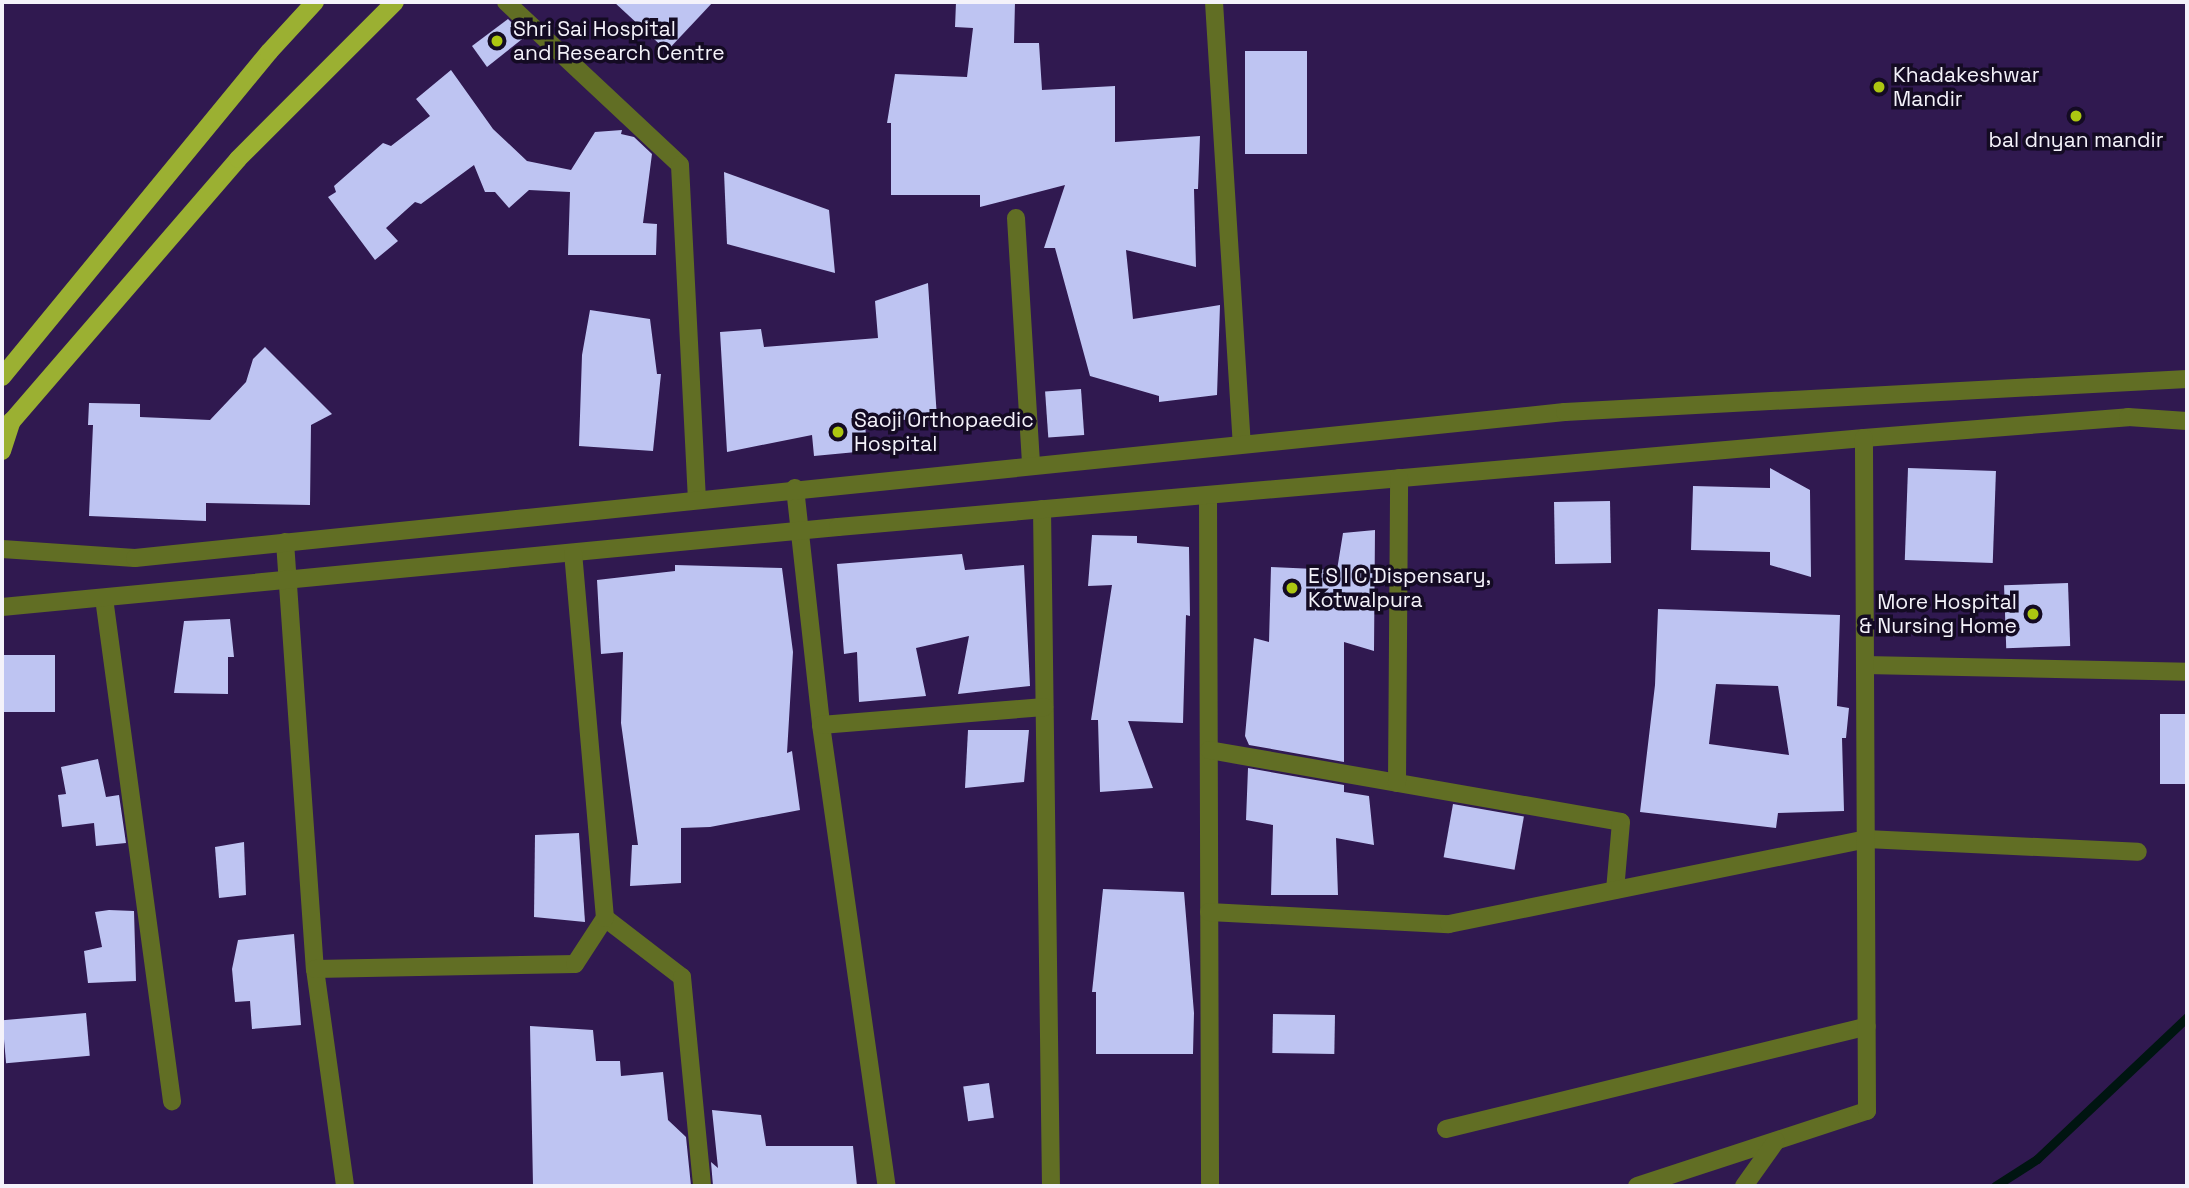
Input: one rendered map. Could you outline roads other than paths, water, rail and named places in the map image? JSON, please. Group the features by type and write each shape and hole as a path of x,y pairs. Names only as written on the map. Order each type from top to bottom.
{"main road":[{"path":"2,377 269,52 315,2"},
{"path":"2,451 12,421 238,159 394,2"}],"street":[{"path":"506,2 680,164 697,498"},
{"path":"1214,2 1242,444"},
{"path":"1016,218 1031,465"},
{"path":"2,549 135,558 697,498 1565,412 2187,379"},
{"path":"2,607 1042,509 1864,438 2127,416 2187,421"},
{"path":"1637,1186 1867,1111 1864,438"},
{"path":"1397,783 1399,478"},
{"path":"795,488 821,725 887,1186"},
{"path":"1208,495 1210,1186"},
{"path":"1042,509 1051,1186"},
{"path":"285,542 315,969 345,1186"},
{"path":"315,969 575,964 605,918 573,553"},
{"path":"104,598 172,1101"},
{"path":"1866,665 2187,672"},
{"path":"821,725 1044,707"},
{"path":"1209,750 1621,822 1615,890"},
{"path":"1209,912 1449,924 1866,839 2138,852"},
{"path":"605,918 682,977 702,1186"},
{"path":"1446,1129 1867,1026"},
{"path":"1744,1186 1776,1141"}],"waterway":[{"path":"1995,1186 2037,1159 2187,1017"}],"place":[{"name":"Shri Sai Hospital and Research Centre","path":"497,41"},
{"name":"Khadakeshwar Mandir","path":"1879,87"},
{"name":"bal dnyan mandir","path":"2076,116"},
{"name":"Saoji Orthopaedic Hospital","path":"838,432"},
{"name":"E S I C Dispensary, Kotwalpura","path":"1292,588"},
{"name":"More Hospital & Nursing Home","path":"2033,614"}]}
